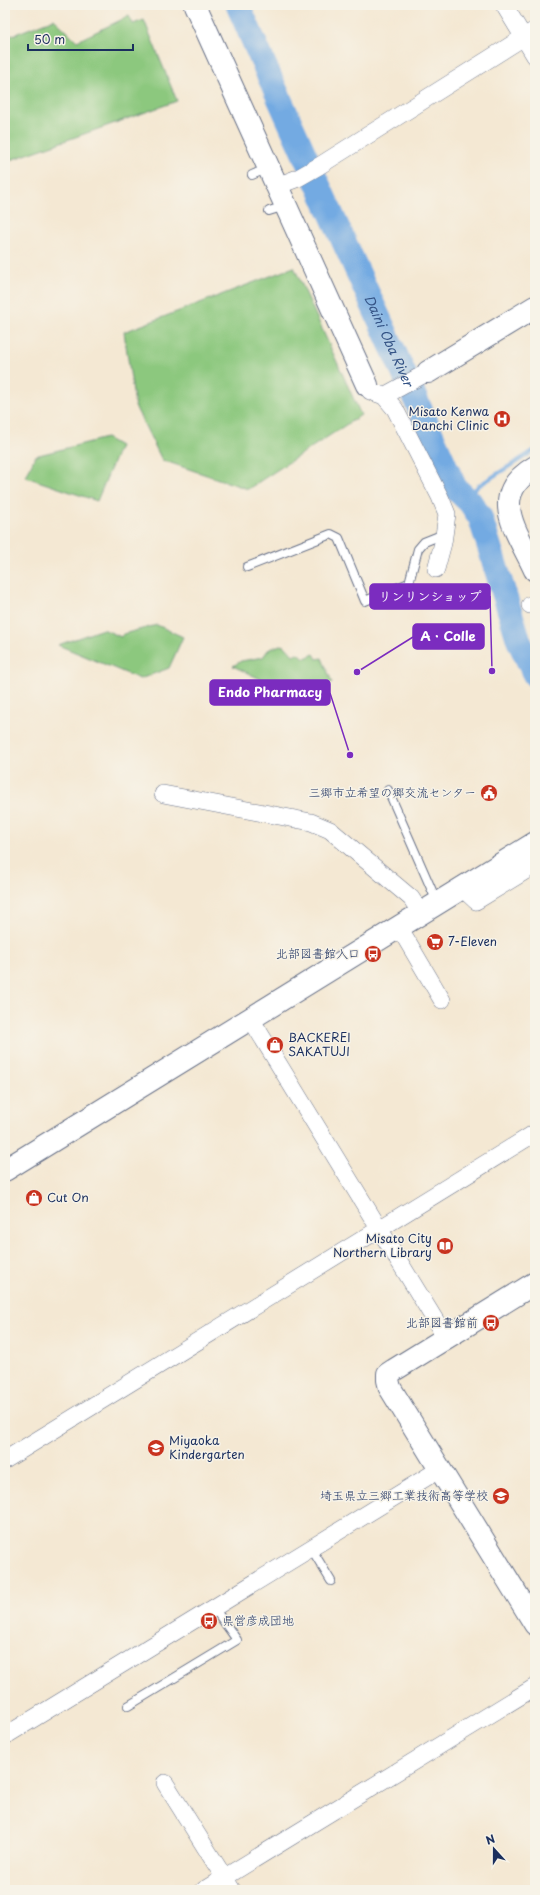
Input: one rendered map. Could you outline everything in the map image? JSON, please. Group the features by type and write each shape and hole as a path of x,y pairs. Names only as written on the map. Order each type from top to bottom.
{"street":[{"path":"195,5 266,176 277,208 382,391 402,420 440,497 447,514 445,534 436,569"},
{"path":"504,5 529,34 535,56"},
{"path":"266,176 298,178 529,34"},
{"path":"382,391 423,376 535,307"},
{"path":"531,562 511,520 509,498 514,484 525,473 535,467"},
{"path":"163,794 311,822 337,836 411,898 429,908"},
{"path":"5,1170 535,843"},
{"path":"462,888 476,901 535,865"},
{"path":"399,927 442,1000"},
{"path":"251,1019 446,1338"},
{"path":"5,1460 535,1133"},
{"path":"535,1283 388,1374 390,1388 535,1624"},
{"path":"5,1736 440,1469"},
{"path":"204,1890 228,1884 535,1687"},
{"path":"165,1783 228,1884"}],"lane":[{"path":"247,567 331,534 339,538 365,601 409,583 418,549 424,542 445,534"},
{"path":"388,790 429,908"},
{"path":"311,1548 331,1581"},
{"path":"128,1706 236,1640 214,1608"}],"green space":[{"path":"129,16 133,24 144,20 177,101 5,162 5,38 54,19 77,41"},
{"path":"294,267 361,415 248,489 162,460 135,406 124,332"},
{"path":"106,438 120,446 97,501 26,477 35,456"},
{"path":"157,625 183,637 169,668 140,679 58,645 103,629 121,637 123,634"},
{"path":"280,645 285,646 293,655 297,653 305,658 314,654 317,659 322,658 332,682 309,693 315,705 233,666 241,661 263,657 268,650"}],"waterway":[{"name":"Daini Oba River","path":"238,5 291,126 455,488 470,502 480,517 519,641 535,675"},
{"path":"467,499 478,486 535,450"}],"place":[{"name":"Misato Kenwa Danchi Clinic","path":"502,419"},
{"name":"リンリンショップ","path":"492,671"},
{"name":"A・Colle","path":"357,672"},
{"name":"Endo Pharmacy","path":"350,755"},
{"name":"三郷市立希望の郷交流センター","path":"489,793"},
{"name":"7-Eleven","path":"435,942"},
{"name":"北部図書館入口","path":"373,954"},
{"name":"BACKEREI SAKATUJI","path":"275,1045"},
{"name":"Cut On","path":"34,1198"},
{"name":"Misato City Northern Library","path":"445,1246"},
{"name":"北部図書館前","path":"491,1323"},
{"name":"Miyaoka Kindergarten","path":"156,1448"},
{"name":"埼玉県立三郷工業技術高等学校","path":"501,1496"},
{"name":"県営彦成団地","path":"209,1621"}]}
